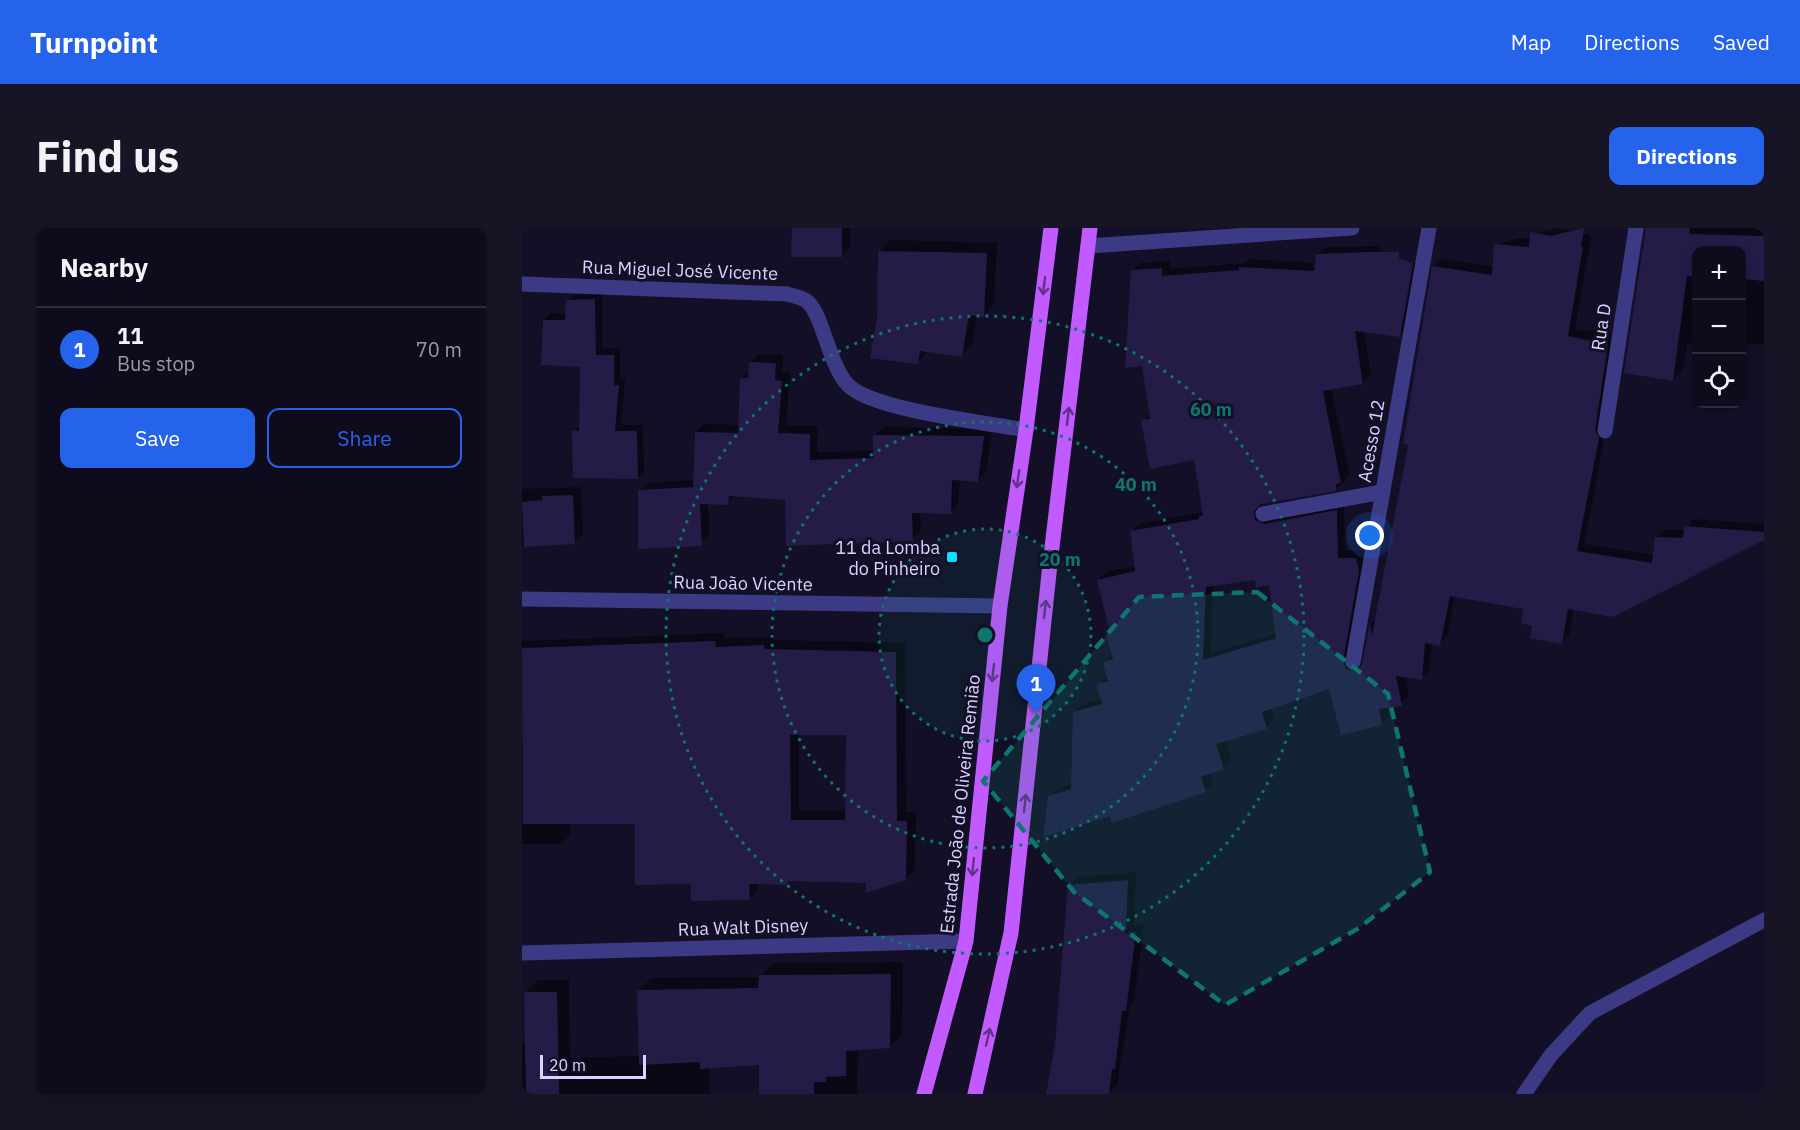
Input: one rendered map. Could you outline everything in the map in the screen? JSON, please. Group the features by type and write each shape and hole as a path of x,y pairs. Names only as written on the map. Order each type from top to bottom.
{"main road":[{"name":"Estrada João de Oliveira Remião","path":"924,1094 966,941 1000,606 1026,430 1051,228"},
{"path":"975,1094 1011,933 1049,576 1090,228"}],"street":[{"path":"1088,246 1352,228"},
{"name":"Acesso 12","path":"1353,662 1429,228"},
{"name":"Rua D","path":"1605,431 1636,228"},
{"name":"Rua Miguel José Vicente","path":"522,284 787,294 807,301 817,315 832,362 849,386 884,403 1026,430"},
{"path":"1263,514 1382,492"},
{"name":"Rua João Vicente","path":"522,599 1000,606"},
{"path":"1524,1094 1551,1055 1590,1013 1764,920"},
{"name":"Rua Walt Disney","path":"522,953 966,941"}],"highlighted area":[{"path":"1257,592 1388,694 1430,872 1359,928 1225,1005 1074,892 983,781 1139,597"}],"building":[{"path":"792,228 842,228 842,257 791,257"},
{"path":"1584,228 1568,336 1608,344 1595,430 1599,438 1577,551 1652,563 1655,537 1683,538 1684,526 1764,532 1764,540 1613,617 1568,609 1562,644 1530,638 1532,626 1521,623 1523,609 1450,596 1440,646 1425,643 1422,680 1396,676 1402,706 1379,709 1382,725 1341,735 1329,689 1262,712 1267,729 1216,744 1224,769 1201,777 1206,792 1112,823 1110,816 1043,837 1048,796 1071,789 1073,712 1102,704 1096,684 1108,681 1103,662 1113,659 1105,631 1109,629 1097,580 1135,571 1130,531 1199,519 1199,516 1203,516 1194,460 1150,469 1141,420 1150,419 1142,366 1125,368 1131,270 1162,268 1162,276 1239,270 1239,267 1314,271 1316,254 1370,252 1399,252 1399,258 1413,264 1400,337 1355,331 1363,384 1323,391 1341,483 1336,484 1336,491 1261,504 1254,511 1255,520 1264,524 1337,510 1338,558 1356,558 1359,571 1343,661 1346,669 1356,671 1362,664 1370,623 1372,635 1407,451 1408,445 1403,444 1432,266 1492,275 1494,244 1529,247 1530,232 1550,236","holes":["1255,580 1256,588 1269,585 1276,638 1203,660 1206,587"]},
{"path":"1646,228 1690,228 1689,234 1764,236 1764,281 1746,279 1746,246 1692,246 1692,277 1687,276 1673,381 1624,373"},
{"path":"878,251 987,253 984,317 969,315 962,357 920,351 918,364 870,358 877,317"},
{"path":"595,299 596,355 614,355 614,385 619,385 615,431 637,431 638,479 573,478 572,431 579,431 580,367 541,365 543,320 565,320 566,300"},
{"path":"749,362 776,363 775,380 782,381 778,433 810,434 810,460 873,458 873,435 984,436 978,482 952,480 951,514 912,513 913,541 786,546 785,500 729,496 728,505 700,504 702,546 638,549 638,490 693,487 695,432 738,433 740,378 748,378"},
{"path":"573,495 575,544 524,547 522,502 542,500 542,496"},
{"path":"715,641 716,647 764,645 765,649 896,652 897,821 907,821 906,880 866,893 866,883 787,881 787,885 749,884 750,900 691,901 691,884 635,885 635,824 523,824 522,648","holes":["790,735 846,735 845,820 791,820"]},
{"path":"1128,880 1126,933 1136,932 1126,1011 1122,1011 1115,1069 1112,1069 1109,1094 1046,1094 1055,1045 1068,885"},
{"path":"891,974 890,1048 846,1051 846,1076 826,1077 826,1082 814,1082 814,1094 759,1094 759,1065 700,1069 700,1062 639,1065 637,990 758,988 759,975"},
{"path":"524,992 557,992 559,1094 526,1094"}],"place":[{"name":"11 da Lomba do Pinheiro","path":"952,557"},
{"name":"11","path":"1036,714"}]}
